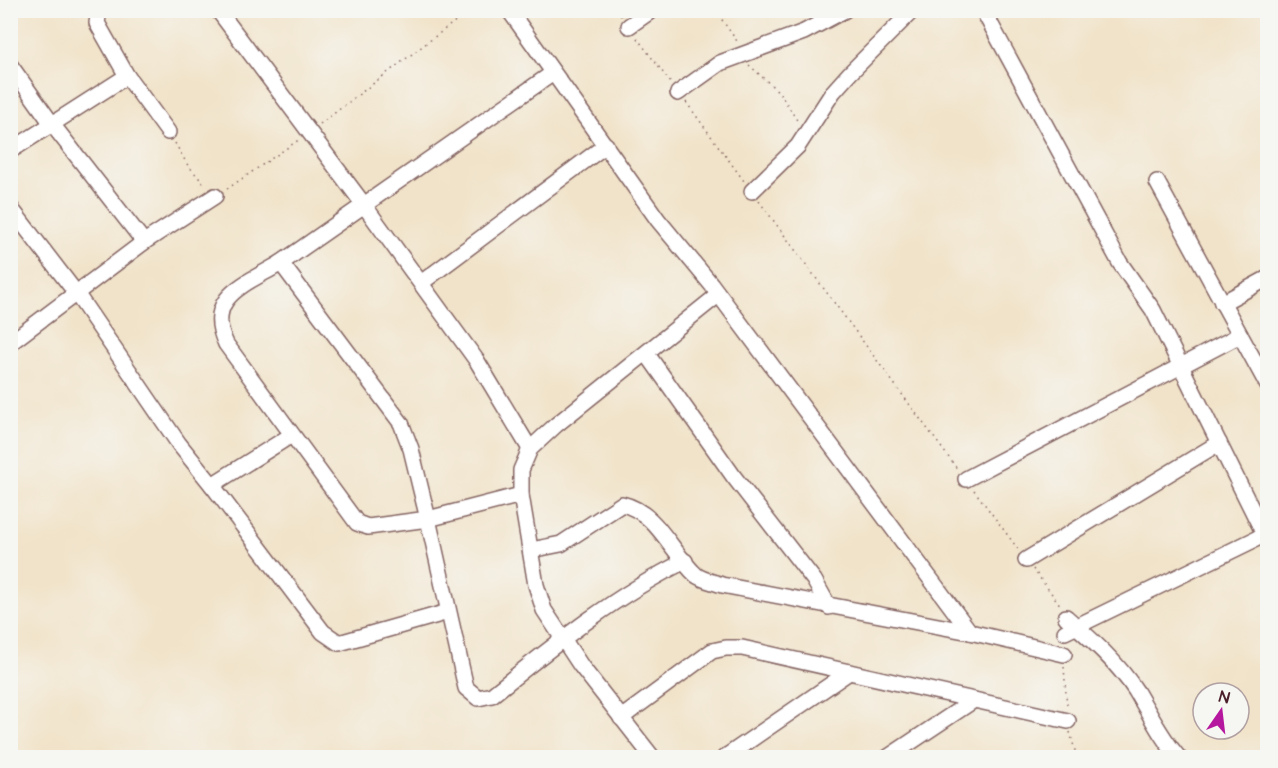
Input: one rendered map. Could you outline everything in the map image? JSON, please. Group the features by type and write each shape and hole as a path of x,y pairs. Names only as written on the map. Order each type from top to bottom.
{"street":[{"path":"99,10 97,23 127,76 168,132"},
{"path":"218,10 477,361 530,449"},
{"path":"509,10 658,220 718,295 970,632"},
{"path":"629,26 652,10"},
{"path":"678,93 720,63 804,32 845,10"},
{"path":"752,191 798,146 833,92 913,10"},
{"path":"864,481 965,633 1065,637 1266,538 1153,310 1120,263 983,10"},
{"path":"10,65 52,124 144,242"},
{"path":"521,495 428,519 368,527 357,523 290,436 226,344 219,327 219,307 224,301 553,73"},
{"path":"10,150 127,76"},
{"path":"421,283 606,145"},
{"path":"1157,182 1268,386"},
{"path":"10,344 144,242 215,196"},
{"path":"10,207 76,293 179,444 323,632 339,643 448,612"},
{"path":"281,263 401,423 411,449 466,688 478,698 492,695 562,639 651,578 685,561"},
{"path":"1222,303 1268,279"},
{"path":"653,758 562,639 544,610 536,585 521,495 521,470 530,449 718,295"},
{"path":"966,479 1240,335"},
{"path":"647,354 734,477 814,580 829,607"},
{"path":"212,485 290,436"},
{"path":"1026,560 1219,443"},
{"path":"531,550 561,544 622,504 633,506 650,519 697,576 722,585 970,632 1065,637 1104,650 1135,690 1166,744 1179,758"},
{"path":"621,718 712,651 742,648 1068,720"},
{"path":"724,758 849,672"},
{"path":"894,756 974,700"}],"path":[{"path":"617,10 1026,560 1059,601 1065,637 1063,681 1068,720 1077,758"},
{"path":"715,10 743,55 780,93 806,133"}]}
